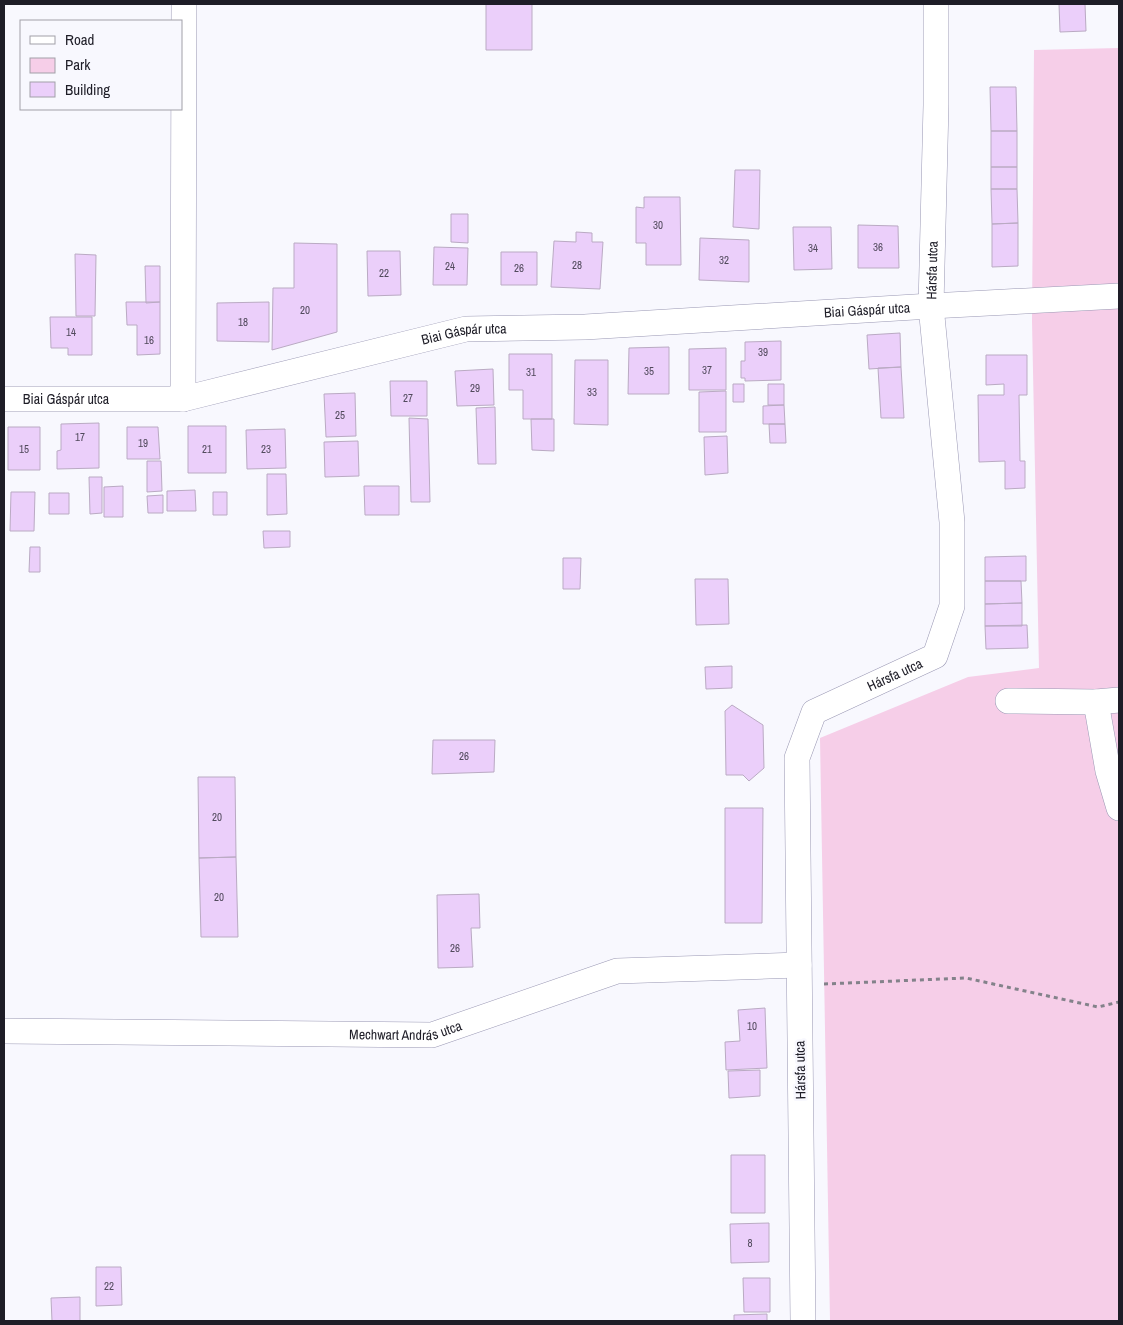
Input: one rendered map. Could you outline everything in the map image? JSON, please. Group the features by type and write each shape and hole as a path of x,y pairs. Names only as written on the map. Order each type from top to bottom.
{"street":[{"path":"183,399 184,4"},
{"name":"Hársfa utca","path":"803,1321 797,758 814,712 935,656 952,606 952,522 931,306 936,105 936,4"},
{"name":"Biai Gáspár utca","path":"4,399 183,399 466,328 585,327 1119,296"},
{"path":"1008,701 1107,701 1108,771 1119,808"},
{"name":"Mechwart András utca","path":"4,1031 432,1034 617,971 799,965"}],"path":[{"path":"799,965 819,984 966,978 1098,1007 1119,1002"}],"green space":[{"path":"1119,48 1119,1321 830,1321 820,738 968,677 1039,668 1032,321 1034,50"}],"building":[{"path":"486,4 532,4 532,50 486,50"},
{"path":"1059,4 1085,4 1086,31 1060,32"},
{"path":"990,87 1016,87 1017,131 991,131"},
{"path":"991,131 1017,131 1017,167 991,167"},
{"path":"991,167 1017,167 1017,189 991,189"},
{"path":"735,170 760,170 759,229 733,227"},
{"path":"991,189 1017,189 1018,223 992,224"},
{"path":"644,197 680,197 681,265 646,265 646,243 636,243 636,207 644,208"},
{"path":"451,214 468,214 468,243 451,242"},
{"path":"1018,223 1018,266 992,267 992,224"},
{"path":"858,225 898,226 899,268 858,268"},
{"path":"793,227 831,227 832,269 794,270"},
{"path":"576,232 592,233 592,242 603,242 600,289 551,287 554,241 576,242"},
{"path":"700,238 749,240 749,282 699,280"},
{"path":"294,243 337,244 337,332 272,350 273,288 294,288"},
{"path":"434,247 468,248 467,285 433,285"},
{"path":"367,251 400,251 401,295 368,296"},
{"path":"501,252 537,252 537,285 501,285"},
{"path":"75,254 96,255 95,316 76,316"},
{"path":"145,266 160,266 160,302 146,303"},
{"path":"126,302 160,302 160,354 137,355 137,325 127,325"},
{"path":"269,302 269,342 217,341 217,303"},
{"path":"50,317 92,317 92,355 68,355 68,348 51,348"},
{"path":"900,333 901,367 869,369 867,335"},
{"path":"781,341 781,380 745,381 745,378 741,378 741,361 745,361 745,342"},
{"path":"669,347 669,394 628,394 629,348"},
{"path":"726,348 726,390 689,390 689,349"},
{"path":"509,354 552,354 552,419 523,419 523,390 509,390"},
{"path":"986,355 1027,355 1027,395 1019,395 1020,461 1025,461 1025,488 1005,489 1005,461 979,462 978,395 1004,395 1004,384 986,385"},
{"path":"575,360 608,360 608,425 574,424"},
{"path":"901,367 904,418 881,418 878,368"},
{"path":"493,369 494,405 457,406 455,371"},
{"path":"390,381 427,381 427,416 391,416"},
{"path":"733,384 744,384 744,402 733,402"},
{"path":"768,384 784,384 784,405 768,405"},
{"path":"726,391 726,432 699,432 699,392"},
{"path":"355,393 356,436 326,437 324,394"},
{"path":"784,405 785,424 763,424 763,406"},
{"path":"495,407 496,464 478,464 476,408"},
{"path":"409,418 428,419 430,502 411,502"},
{"path":"531,419 554,419 554,451 532,450"},
{"path":"99,423 99,468 57,469 57,451 61,450 61,424"},
{"path":"769,424 785,424 786,443 770,443"},
{"path":"188,426 226,426 226,473 188,473"},
{"path":"8,427 40,427 40,470 8,470"},
{"path":"127,427 158,427 160,459 127,459"},
{"path":"285,429 286,468 247,469 246,430"},
{"path":"727,436 728,473 705,475 704,437"},
{"path":"358,441 359,476 325,477 324,442"},
{"path":"147,461 161,461 162,491 147,492"},
{"path":"267,474 286,474 287,514 267,515"},
{"path":"89,477 102,477 102,513 90,514"},
{"path":"123,486 123,517 104,517 104,487"},
{"path":"364,486 399,486 399,515 365,515"},
{"path":"195,490 196,511 167,511 167,491"},
{"path":"11,492 35,492 34,531 10,531"},
{"path":"213,492 227,492 227,515 213,515"},
{"path":"49,493 69,493 69,514 49,514"},
{"path":"163,495 163,513 148,513 147,496"},
{"path":"263,531 290,531 290,547 264,548"},
{"path":"30,547 40,547 40,572 29,572"},
{"path":"1026,556 1026,581 985,581 985,557"},
{"path":"563,558 581,558 580,589 563,589"},
{"path":"695,579 728,579 729,624 696,625"},
{"path":"985,581 1021,581 1022,603 985,604"},
{"path":"1022,603 1022,626 985,626 985,604"},
{"path":"1027,625 1028,648 986,649 985,626"},
{"path":"732,666 732,688 706,689 705,667"},
{"path":"732,705 763,725 764,768 749,781 743,775 726,775 725,711"},
{"path":"433,740 495,740 494,772 432,774"},
{"path":"198,777 235,777 236,857 199,858"},
{"path":"725,808 763,808 762,923 725,923"},
{"path":"236,857 238,937 201,937 199,858"},
{"path":"479,894 480,928 471,928 473,967 438,968 437,895"},
{"path":"765,1008 767,1068 726,1070 725,1042 740,1041 738,1010"},
{"path":"760,1070 760,1096 729,1098 728,1071"},
{"path":"731,1155 765,1155 765,1213 731,1213"},
{"path":"769,1223 769,1262 731,1263 730,1224"},
{"path":"96,1267 121,1267 122,1305 96,1306"},
{"path":"743,1278 770,1278 770,1312 744,1312"},
{"path":"80,1297 80,1321 52,1321 51,1298"},
{"path":"767,1314 767,1321 734,1321 734,1315"}]}
